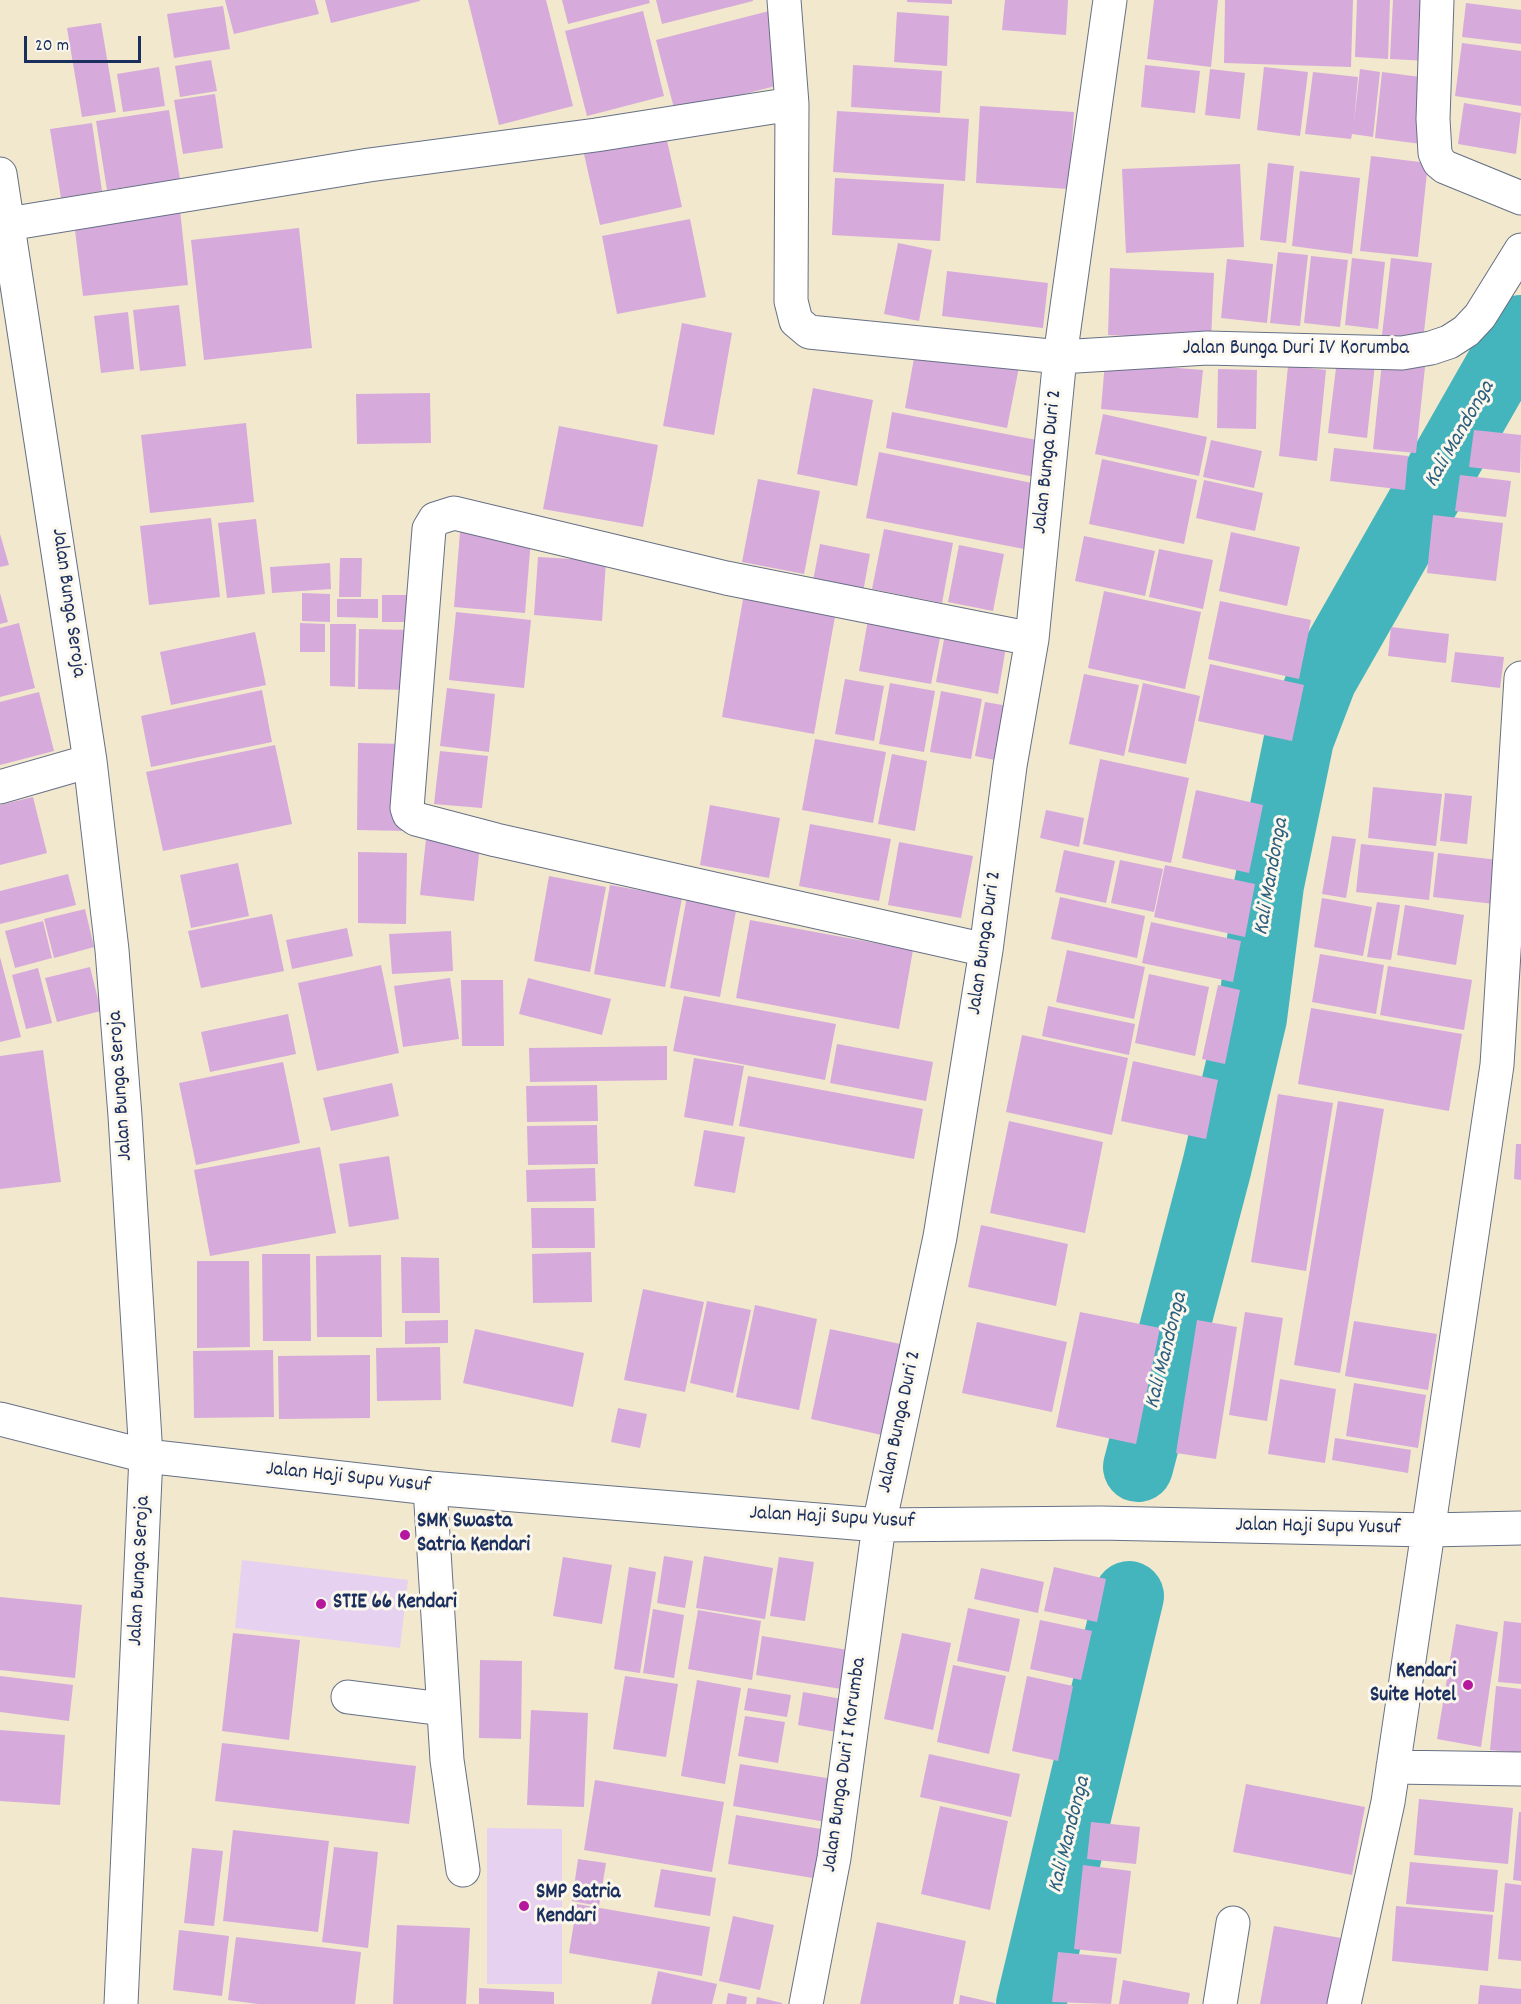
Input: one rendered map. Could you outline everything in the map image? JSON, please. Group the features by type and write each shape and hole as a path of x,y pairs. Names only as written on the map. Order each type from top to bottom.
{"street":[{"name":"Jalan Bunga Duri IV Korumba","path":"784,0 792,104 791,301 793,314 799,326 809,332 1060,357 1208,348 1402,352 1431,348 1449,342 1466,331 1480,316 1521,250"},
{"name":"Jalan Bunga Duri 2","path":"879,1525 940,1237 986,950 1010,766 1032,639 1060,357 1110,0"},
{"path":"1437,0 1433,119 1435,153 1439,162 1445,167 1521,198"},
{"path":"8,224 369,165 596,135 792,104"},
{"name":"Jalan Bunga Seroja","path":"0,174 90,761 112,950 146,1456 122,2004"},
{"path":"986,950 496,840 426,823 409,814 407,808 429,529 435,519 454,513 726,578 1032,639"},
{"path":"1344,2004 1388,1802 1429,1530 1509,1064 1521,678"},
{"path":"0,787 90,761"},
{"name":"Jalan Haji Supu Yusuf","path":"0,1419 146,1456 430,1488 879,1525 1100,1523 1197,1527 1429,1530 1521,1528"},
{"path":"430,1488 447,1760 463,1870"},
{"name":"Jalan Bunga Duri I Korumba","path":"806,2004 834,1858 879,1525"},
{"path":"348,1697 443,1709"},
{"path":"1393,1767 1521,1769"},
{"path":"1220,2004 1233,1923"}],"shaded area":[{"name":"STIE 66 Kendari","path":"242,1560 408,1580 400,1648 235,1628"},
{"name":"SMP Satria Kendari","path":"487,1828 562,1829 562,1984 487,1984"}],"building":[{"path":"225,0 315,0 319,14 234,34"},
{"path":"325,0 420,0 420,1 331,23"},
{"path":"468,0 546,0 573,106 499,125"},
{"path":"562,0 649,0 650,3 568,24"},
{"path":"656,0 753,0 753,1 662,24"},
{"path":"907,0 952,0 952,4 907,2"},
{"path":"1005,0 1068,0 1066,35 1002,30"},
{"path":"1154,0 1218,0 1211,67 1147,59"},
{"path":"1225,0 1353,0 1351,67 1224,63"},
{"path":"1357,0 1390,0 1388,59 1355,57"},
{"path":"1393,0 1431,0 1428,61 1390,59"},
{"path":"1466,3 1521,10 1521,44 1462,37"},
{"path":"223,6 230,49 174,58 167,14"},
{"path":"643,11 664,96 587,116 565,31"},
{"path":"769,11 787,83 675,112 656,40"},
{"path":"897,12 949,16 947,66 894,62"},
{"path":"101,23 116,112 82,117 67,28"},
{"path":"1462,43 1521,51 1521,106 1455,96"},
{"path":"211,60 217,91 180,97 175,66"},
{"path":"853,65 942,71 940,113 851,107"},
{"path":"1145,65 1200,71 1195,113 1141,107"},
{"path":"159,67 165,106 123,112 117,74"},
{"path":"1264,67 1308,72 1300,136 1257,130"},
{"path":"1210,69 1245,73 1240,119 1205,115"},
{"path":"1360,69 1380,72 1373,137 1352,134 1351,139 1305,134 1313,72 1358,77 1354,123"},
{"path":"1382,72 1428,78 1421,144 1375,138"},
{"path":"215,94 223,148 183,154 174,100"},
{"path":"1464,103 1521,113 1516,154 1458,144"},
{"path":"980,106 1074,112 1069,189 976,183"},
{"path":"169,110 180,179 107,190 96,121"},
{"path":"837,111 969,119 965,181 833,172"},
{"path":"92,123 102,191 61,198 50,129"},
{"path":"666,136 682,207 600,225 584,154"},
{"path":"1371,156 1428,163 1418,257 1360,251"},
{"path":"1268,163 1294,166 1286,243 1260,240"},
{"path":"1240,164 1244,247 1126,253 1122,169"},
{"path":"1300,171 1360,178 1352,254 1292,246"},
{"path":"835,178 944,184 940,241 832,235"},
{"path":"180,210 188,285 83,296 74,222"},
{"path":"690,219 706,297 617,314 602,236"},
{"path":"299,228 312,348 204,360 191,240"},
{"path":"898,243 932,250 919,321 884,314"},
{"path":"1278,252 1308,255 1300,326 1270,323"},
{"path":"1311,256 1348,260 1340,327 1304,323"},
{"path":"1352,258 1385,262 1378,329 1345,325"},
{"path":"1391,258 1432,263 1423,340 1382,335"},
{"path":"1227,259 1273,264 1267,323 1221,318"},
{"path":"1110,268 1214,273 1211,340 1108,335"},
{"path":"947,271 1048,283 1043,328 942,316"},
{"path":"179,305 186,366 140,371 133,310"},
{"path":"128,312 134,369 101,373 94,316"},
{"path":"682,323 732,333 714,435 663,426"},
{"path":"916,347 1019,367 1007,428 905,408"},
{"path":"1337,360 1375,364 1367,438 1328,433"},
{"path":"1105,362 1203,370 1198,418 1101,409"},
{"path":"1382,362 1425,367 1416,453 1373,449"},
{"path":"1288,366 1326,370 1317,461 1279,456"},
{"path":"1218,369 1257,370 1256,429 1217,428"},
{"path":"813,388 873,400 857,486 797,474"},
{"path":"430,393 431,443 357,444 356,394"},
{"path":"892,412 1042,441 1035,477 886,448"},
{"path":"1103,414 1207,437 1199,476 1095,454"},
{"path":"246,423 254,502 150,513 141,435"},
{"path":"559,426 658,445 643,527 543,509"},
{"path":"1474,430 1521,435 1520,473 1469,467"},
{"path":"1211,440 1262,451 1254,488 1203,477"},
{"path":"1334,448 1408,456 1405,490 1330,481"},
{"path":"879,452 1037,484 1024,549 866,518"},
{"path":"1102,459 1197,480 1184,544 1089,524"},
{"path":"1460,475 1511,481 1506,517 1455,511"},
{"path":"758,479 820,491 804,574 742,562"},
{"path":"1204,480 1263,493 1255,531 1196,518"},
{"path":"1433,515 1503,523 1496,581 1427,573"},
{"path":"211,518 220,597 149,605 140,526"},
{"path":"256,519 265,594 227,598 218,523"},
{"path":"884,529 953,543 942,603 872,589"},
{"path":"460,532 531,539 525,613 454,607"},
{"path":"1231,532 1300,547 1287,606 1219,591"},
{"path":"0,534 9,565 0,567"},
{"path":"1084,536 1155,551 1145,596 1075,581"},
{"path":"820,544 870,554 863,592 813,581"},
{"path":"959,545 1004,554 993,611 948,602"},
{"path":"1159,549 1213,560 1203,609 1149,597"},
{"path":"538,557 606,561 602,621 534,615"},
{"path":"340,558 362,558 361,597 339,597"},
{"path":"330,563 331,589 272,593 270,567"},
{"path":"1104,591 1201,612 1185,689 1088,668"},
{"path":"0,593 8,622 0,624"},
{"path":"302,593 330,594 330,622 302,621"},
{"path":"744,594 836,611 814,734 722,717"},
{"path":"382,595 419,595 418,622 382,622"},
{"path":"337,599 378,599 378,618 337,617"},
{"path":"1220,601 1311,620 1299,679 1208,659"},
{"path":"456,612 531,620 524,688 449,680"},
{"path":"869,614 942,628 931,684 859,671"},
{"path":"19,623 35,688 0,697 0,628"},
{"path":"300,623 325,624 325,652 300,652"},
{"path":"330,624 356,624 355,687 330,686"},
{"path":"1391,627 1449,634 1446,663 1388,656"},
{"path":"359,629 413,630 412,690 358,689"},
{"path":"946,629 1007,641 998,694 936,682"},
{"path":"255,632 266,685 171,705 160,652"},
{"path":"1455,652 1504,657 1500,688 1451,682"},
{"path":"1210,664 1304,685 1292,741 1198,721"},
{"path":"1084,674 1139,685 1124,756 1069,744"},
{"path":"845,679 884,686 874,741 835,734"},
{"path":"890,683 935,691 924,752 879,744"},
{"path":"1143,683 1200,696 1186,764 1128,752"},
{"path":"447,688 495,694 489,752 440,746"},
{"path":"262,690 272,742 151,767 141,716"},
{"path":"941,691 982,699 971,759 930,752"},
{"path":"39,692 54,751 0,765 0,702"},
{"path":"985,702 1014,707 1005,762 975,756"},
{"path":"815,739 886,752 873,823 802,810"},
{"path":"358,743 407,744 406,831 357,830"},
{"path":"275,745 292,824 163,851 146,772"},
{"path":"440,751 488,756 482,808 434,804"},
{"path":"892,754 927,761 915,831 878,824"},
{"path":"1100,759 1189,778 1171,863 1083,844"},
{"path":"1373,787 1442,794 1436,846 1368,838"},
{"path":"1196,790 1263,805 1249,873 1182,858"},
{"path":"1445,793 1472,796 1467,844 1440,841"},
{"path":"33,797 47,853 0,865 0,805"},
{"path":"710,805 780,818 769,878 700,865"},
{"path":"1046,810 1084,818 1079,847 1040,838"},
{"path":"810,824 891,839 879,901 799,886"},
{"path":"1332,836 1356,839 1346,898 1322,894"},
{"path":"426,839 480,845 474,901 420,895"},
{"path":"899,842 973,856 961,918 888,905"},
{"path":"1361,844 1434,852 1429,900 1356,892"},
{"path":"1064,850 1115,861 1106,903 1055,892"},
{"path":"358,852 407,853 406,924 358,923"},
{"path":"1438,853 1498,860 1494,904 1433,897"},
{"path":"1120,860 1163,869 1154,912 1111,903"},
{"path":"238,863 249,916 191,928 180,875"},
{"path":"1165,865 1255,884 1245,937 1154,917"},
{"path":"68,874 76,905 0,924 0,891"},
{"path":"549,876 606,887 590,972 534,961"},
{"path":"610,885 682,898 665,987 594,974"},
{"path":"688,891 738,900 720,997 670,988"},
{"path":"1060,897 1145,916 1137,958 1051,939"},
{"path":"1322,898 1372,907 1363,956 1314,947"},
{"path":"1377,902 1400,905 1391,960 1367,957"},
{"path":"1405,905 1464,915 1456,965 1397,955"},
{"path":"85,909 94,947 54,958 44,919"},
{"path":"272,914 284,971 201,988 188,931"},
{"path":"750,920 913,950 899,1029 736,998"},
{"path":"43,921 52,958 15,968 5,931"},
{"path":"1151,922 1241,941 1233,982 1142,963"},
{"path":"347,928 353,956 292,969 286,940"},
{"path":"451,931 453,971 392,974 389,934"},
{"path":"1067,950 1145,967 1134,1019 1056,1002"},
{"path":"1320,954 1384,965 1376,1014 1312,1002"},
{"path":"0,957 21,1037 0,1042"},
{"path":"381,965 399,1053 317,1071 298,983"},
{"path":"1388,966 1472,980 1464,1030 1380,1015"},
{"path":"90,967 101,1011 57,1022 45,978"},
{"path":"38,968 52,1023 26,1029 12,975"},
{"path":"1149,974 1209,987 1195,1056 1135,1043"},
{"path":"450,978 459,1039 403,1047 394,986"},
{"path":"528,978 611,999 602,1035 519,1014"},
{"path":"461,980 503,980 504,1046 462,1046"},
{"path":"1218,985 1240,990 1225,1064 1202,1059"},
{"path":"684,996 836,1024 825,1080 673,1051"},
{"path":"1048,1006 1135,1024 1129,1055 1042,1036"},
{"path":"1311,1008 1462,1034 1449,1111 1298,1084"},
{"path":"288,1014 296,1054 210,1072 201,1032"},
{"path":"1022,1035 1128,1058 1112,1135 1006,1112"},
{"path":"837,1044 933,1062 926,1101 830,1083"},
{"path":"667,1046 667,1080 530,1082 529,1048"},
{"path":"43,1050 61,1182 0,1189 0,1056"},
{"path":"694,1058 744,1066 733,1126 684,1117"},
{"path":"1133,1061 1218,1080 1206,1139 1121,1121"},
{"path":"283,1062 300,1143 196,1165 179,1083"},
{"path":"748,1076 923,1109 914,1159 739,1126"},
{"path":"392,1083 399,1116 331,1131 323,1098"},
{"path":"597,1085 598,1121 527,1122 526,1086"},
{"path":"1278,1094 1333,1103 1306,1271 1251,1262"},
{"path":"1338,1101 1384,1109 1340,1373 1294,1365"},
{"path":"1009,1121 1103,1142 1085,1233 990,1213"},
{"path":"597,1125 598,1164 528,1165 527,1126"},
{"path":"704,1130 745,1137 735,1193 694,1186"},
{"path":"1516,1144 1521,1144 1521,1180 1514,1179"},
{"path":"320,1147 336,1233 210,1256 194,1170"},
{"path":"389,1156 399,1219 349,1227 339,1164"},
{"path":"595,1168 596,1201 527,1202 526,1170"},
{"path":"531,1208 594,1208 595,1248 532,1248"},
{"path":"981,1225 1068,1244 1056,1306 968,1287"},
{"path":"591,1252 592,1302 533,1303 532,1254"},
{"path":"262,1254 310,1254 311,1341 263,1341"},
{"path":"381,1255 382,1337 317,1337 316,1256"},
{"path":"401,1257 439,1258 440,1313 402,1313"},
{"path":"197,1261 249,1261 250,1347 197,1348"},
{"path":"643,1289 704,1302 685,1392 624,1380"},
{"path":"707,1301 751,1310 733,1393 690,1383"},
{"path":"755,1305 817,1319 799,1410 736,1397"},
{"path":"1080,1312 1160,1328 1136,1444 1056,1427"},
{"path":"1245,1312 1283,1318 1267,1421 1229,1415"},
{"path":"448,1320 448,1343 405,1344 405,1321"},
{"path":"1197,1320 1237,1327 1216,1459 1176,1453"},
{"path":"1354,1321 1437,1334 1428,1390 1345,1376"},
{"path":"977,1322 1067,1342 1052,1412 962,1393"},
{"path":"475,1329 584,1353 573,1407 463,1383"},
{"path":"830,1329 905,1345 886,1436 811,1419"},
{"path":"440,1347 441,1400 377,1401 376,1348"},
{"path":"273,1350 274,1417 194,1418 193,1351"},
{"path":"370,1355 370,1418 279,1419 278,1356"},
{"path":"1280,1379 1336,1389 1325,1463 1268,1454"},
{"path":"1354,1383 1426,1395 1418,1448 1346,1436"},
{"path":"618,1408 647,1414 640,1448 611,1442"},
{"path":"1335,1438 1411,1450 1408,1473 1332,1460"},
{"path":"664,1556 693,1561 685,1608 657,1603"},
{"path":"704,1556 773,1568 765,1619 696,1608"},
{"path":"563,1557 612,1565 602,1624 553,1616"},
{"path":"779,1557 814,1562 805,1621 770,1616"},
{"path":"629,1567 656,1572 640,1673 614,1669"},
{"path":"1054,1567 1106,1579 1097,1622 1044,1611"},
{"path":"981,1568 1044,1582 1038,1613 974,1599"},
{"path":"0,1597 82,1605 75,1678 0,1670"},
{"path":"968,1608 1020,1619 1009,1672 957,1661"},
{"path":"653,1609 684,1615 674,1678 643,1673"},
{"path":"698,1610 761,1621 752,1680 688,1669"},
{"path":"1040,1620 1092,1631 1081,1680 1030,1669"},
{"path":"1504,1621 1521,1623 1521,1684 1498,1682"},
{"name":"Kendari Suite Hotel","path":"1456,1624 1498,1632 1481,1747 1437,1739"},
{"path":"233,1633 300,1640 289,1740 222,1731"},
{"path":"902,1633 951,1643 933,1730 884,1719"},
{"path":"762,1636 848,1650 841,1689 756,1675"},
{"path":"480,1660 522,1661 521,1739 479,1738"},
{"path":"953,1665 1006,1676 989,1754 937,1742"},
{"path":"0,1676 73,1685 69,1721 0,1712"},
{"path":"625,1676 678,1684 666,1757 613,1749"},
{"path":"1027,1676 1073,1686 1058,1761 1012,1751"},
{"path":"697,1680 741,1688 725,1784 681,1776"},
{"path":"1496,1686 1521,1689 1521,1753 1490,1750"},
{"path":"748,1688 791,1695 787,1717 744,1710"},
{"path":"803,1692 842,1699 836,1732 798,1725"},
{"path":"531,1710 588,1713 584,1807 527,1805"},
{"path":"745,1716 785,1722 778,1763 738,1756"},
{"path":"0,1730 65,1735 60,1805 0,1801"},
{"path":"222,1743 416,1766 409,1824 215,1801"},
{"path":"929,1754 1020,1774 1011,1817 920,1797"},
{"path":"740,1764 839,1780 832,1823 733,1806"},
{"path":"595,1780 724,1802 712,1872 584,1850"},
{"path":"1246,1784 1365,1807 1352,1875 1233,1852"},
{"path":"1419,1799 1513,1808 1508,1864 1414,1855"},
{"path":"940,1806 1008,1821 990,1910 921,1894"},
{"path":"1519,1812 1521,1812 1521,1881 1513,1880"},
{"path":"736,1815 827,1830 819,1879 728,1864"},
{"path":"1091,1822 1140,1827 1136,1864 1087,1859"},
{"path":"233,1830 329,1841 318,1932 223,1921"},
{"path":"334,1847 378,1852 368,1948 322,1942"},
{"path":"192,1848 223,1851 214,1926 184,1923"},
{"path":"578,1859 606,1863 599,1906 572,1901"},
{"path":"1410,1862 1498,1870 1494,1912 1406,1904"},
{"path":"1083,1865 1131,1871 1121,1954 1074,1949"},
{"path":"661,1869 716,1878 710,1916 654,1907"},
{"path":"1505,1883 1521,1885 1521,1961 1498,1959"},
{"path":"577,1904 710,1927 702,1976 569,1953"},
{"path":"1396,1906 1493,1915 1488,1971 1392,1961"},
{"path":"733,1916 774,1925 760,1990 719,1981"},
{"path":"877,1922 966,1941 953,2004 860,2004"},
{"path":"397,1925 470,1928 466,2004 393,2004"},
{"path":"1274,1926 1341,1938 1329,2004 1260,2004"},
{"path":"179,1930 229,1936 222,1996 173,1990"},
{"path":"236,1937 361,1952 355,2004 258,2004 228,2000"},
{"path":"1058,1952 1117,1958 1111,2004 1052,2002"},
{"path":"658,1971 717,1984 712,2004 651,2004"},
{"path":"1123,1980 1190,1993 1188,2004 1119,2004"},
{"path":"1480,1985 1521,1989 1521,2004 1478,2004"},
{"path":"479,1988 554,1992 554,2004 479,2004"},
{"path":"728,1993 747,1997 746,2004 726,2004"},
{"path":"960,1995 995,2003 995,2004 959,2004"},
{"path":"757,1997 782,2003 782,2004 756,2004"}],"waterway":[{"name":"Kali Mandonga","path":"1138,1467 1217,1166 1252,1018 1269,885 1299,739 1322,679 1521,330"},
{"name":"Kali Mandonga","path":"1031,2004 1129,1596"}],"place":[{"name":"SMK Swasta Satria Kendari","path":"405,1535"},
{"name":"STIE 66 Kendari","path":"321,1604"},
{"name":"Kendari Suite Hotel","path":"1468,1685"},
{"name":"SMP Satria Kendari","path":"524,1906"}]}
